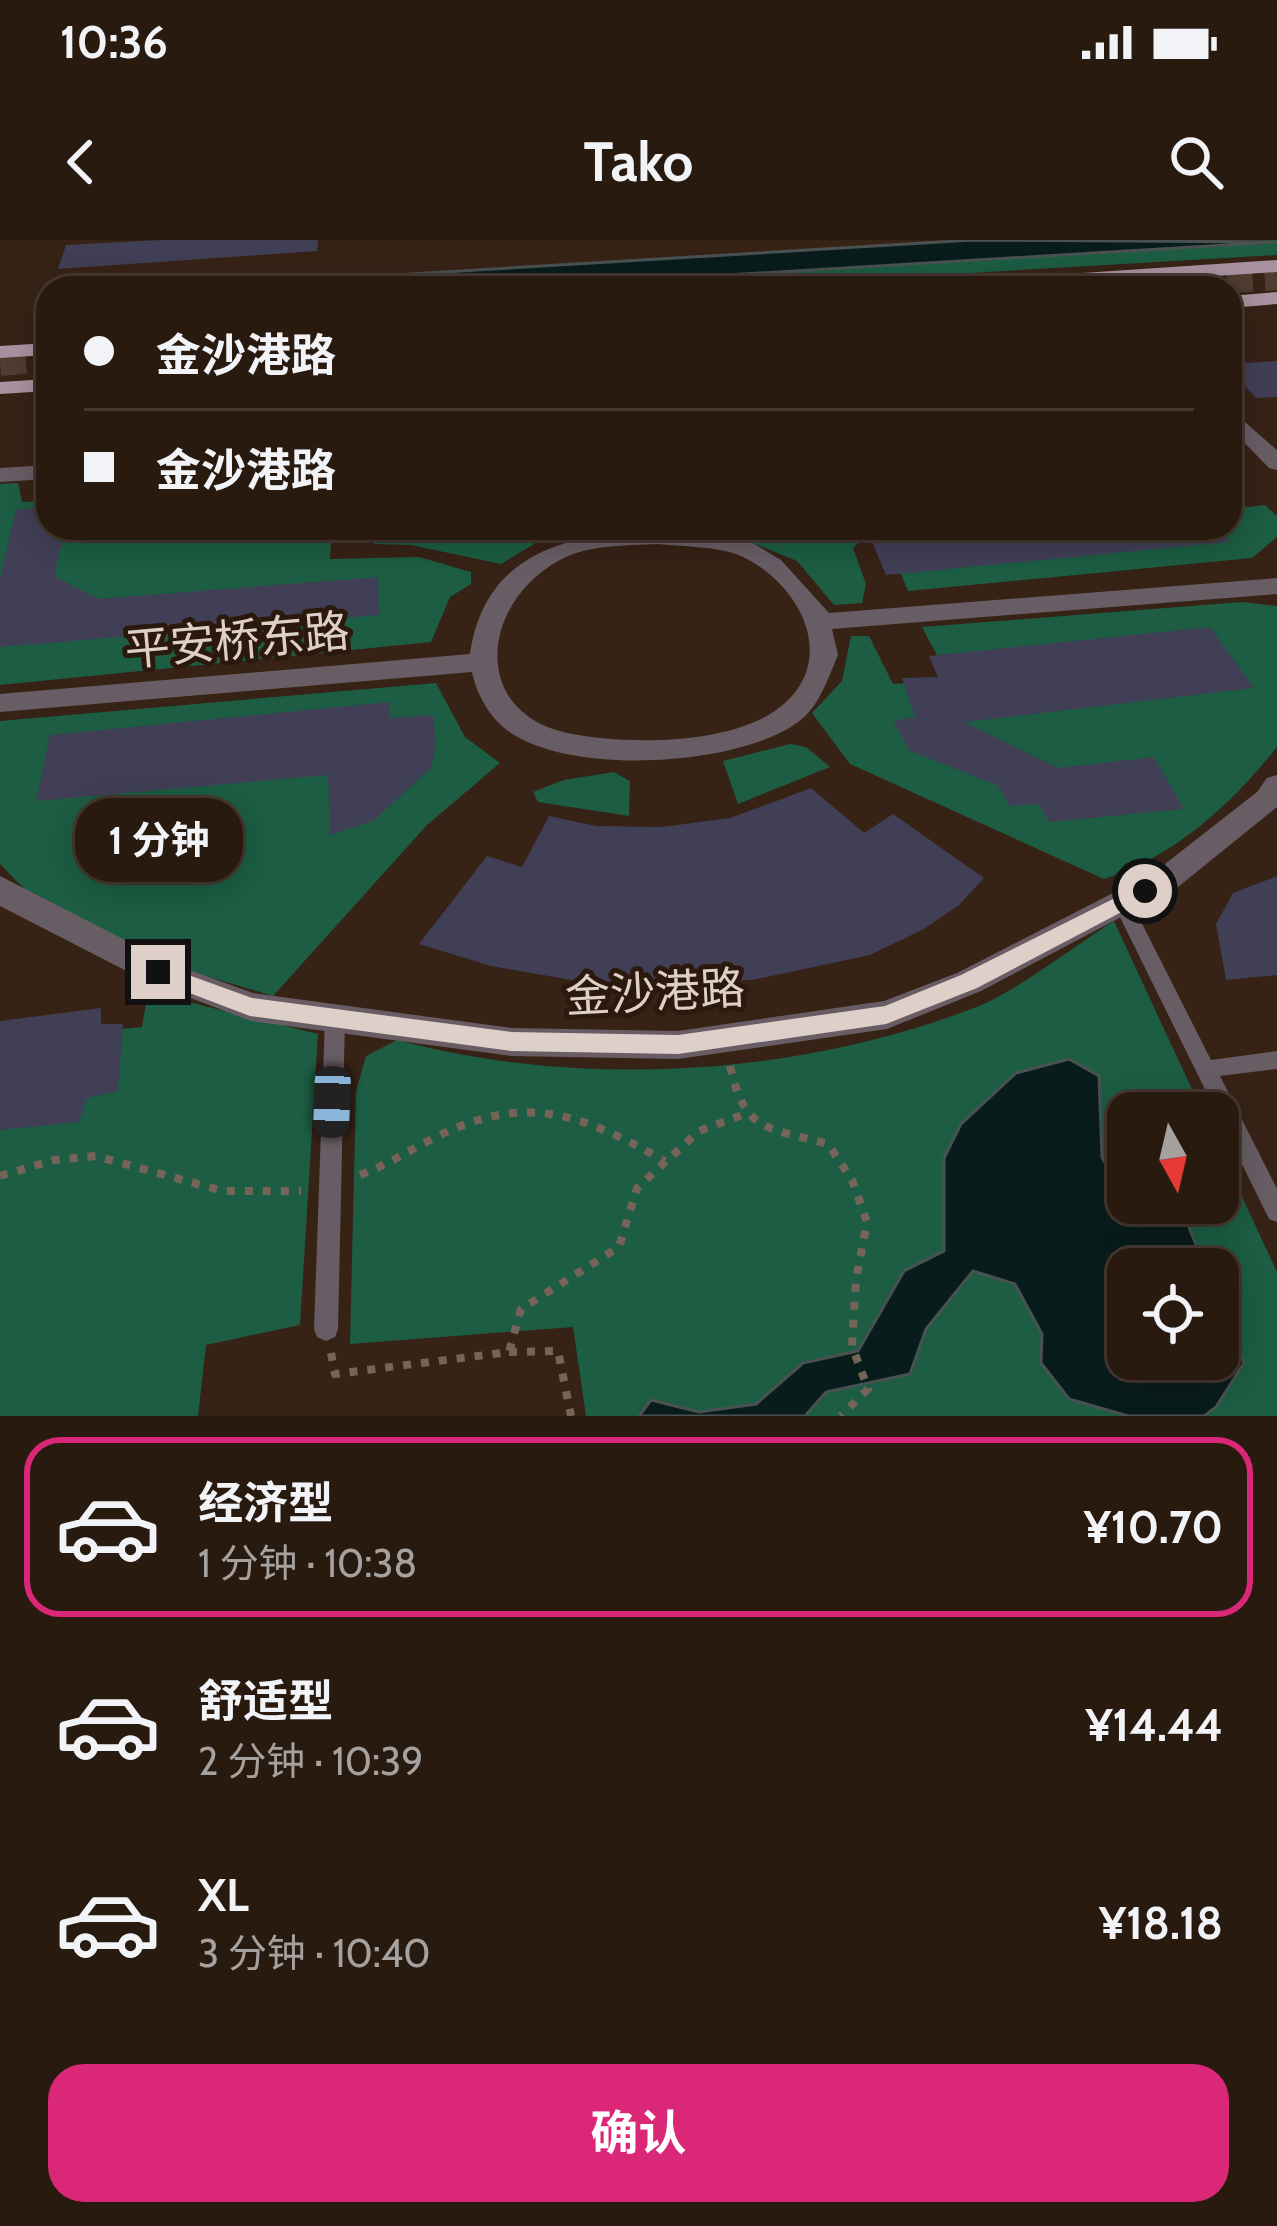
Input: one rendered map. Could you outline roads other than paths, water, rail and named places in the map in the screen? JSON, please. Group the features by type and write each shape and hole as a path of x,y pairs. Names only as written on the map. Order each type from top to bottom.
{"main road":[{"path":"1128,276 1277,266"},
{"path":"1242,301 1277,298"},
{"path":"0,352 36,350"},
{"path":"0,388 36,386"}],"street":[{"path":"1242,430 1276,469"},
{"path":"0,476 36,473"},
{"path":"588,540 522,574 502,595 481,651 482,662 495,699 516,723 623,751 704,745 750,734 794,712 825,655 815,608 796,587 744,548 701,540"},
{"path":"818,622 1277,586"},
{"name":"平安桥东路","path":"0,703 482,662"},
{"name":"金沙港路","path":"0,888 19,904 158,972 250,1007 511,1042 678,1045 886,1015 969,982 1168,879 1267,799 1277,785"}],"lane":[{"path":"1122,903 1277,1212"},
{"path":"326,1329 335,1018"},
{"path":"1207,1069 1277,1060"}],"tunnel":[{"path":"1242,279 1277,277"},
{"path":"0,363 36,360"}]}
